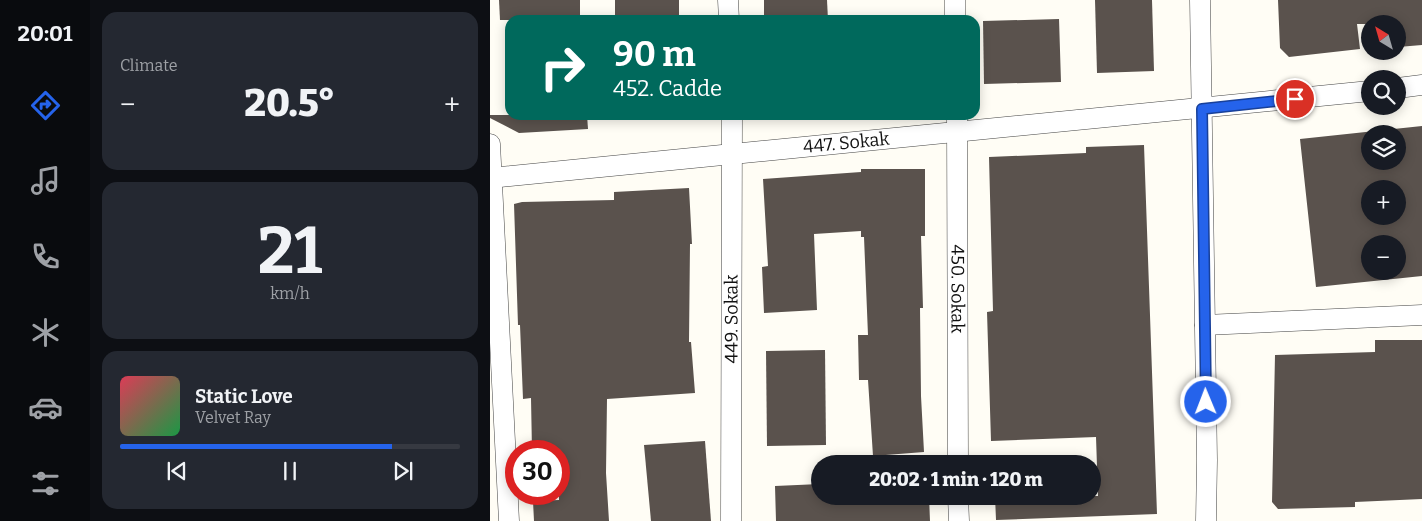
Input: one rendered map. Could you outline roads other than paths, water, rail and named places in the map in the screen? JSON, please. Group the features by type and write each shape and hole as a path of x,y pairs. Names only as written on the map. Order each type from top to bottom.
{"street":[{"path":"728,0 729,15"},
{"path":"955,0 955,15"},
{"path":"1200,0 1206,521"},
{"path":"1406,87 1422,85"},
{"name":"447. Sokak","path":"491,178 733,154 957,124 1202,109 1361,92"},
{"name":"449. Sokak","path":"731,521 732,120"},
{"name":"450. Sokak","path":"957,124 958,455"},
{"path":"490,144 509,521"},
{"path":"1205,325 1422,315"},
{"path":"958,505 958,521"}]}
